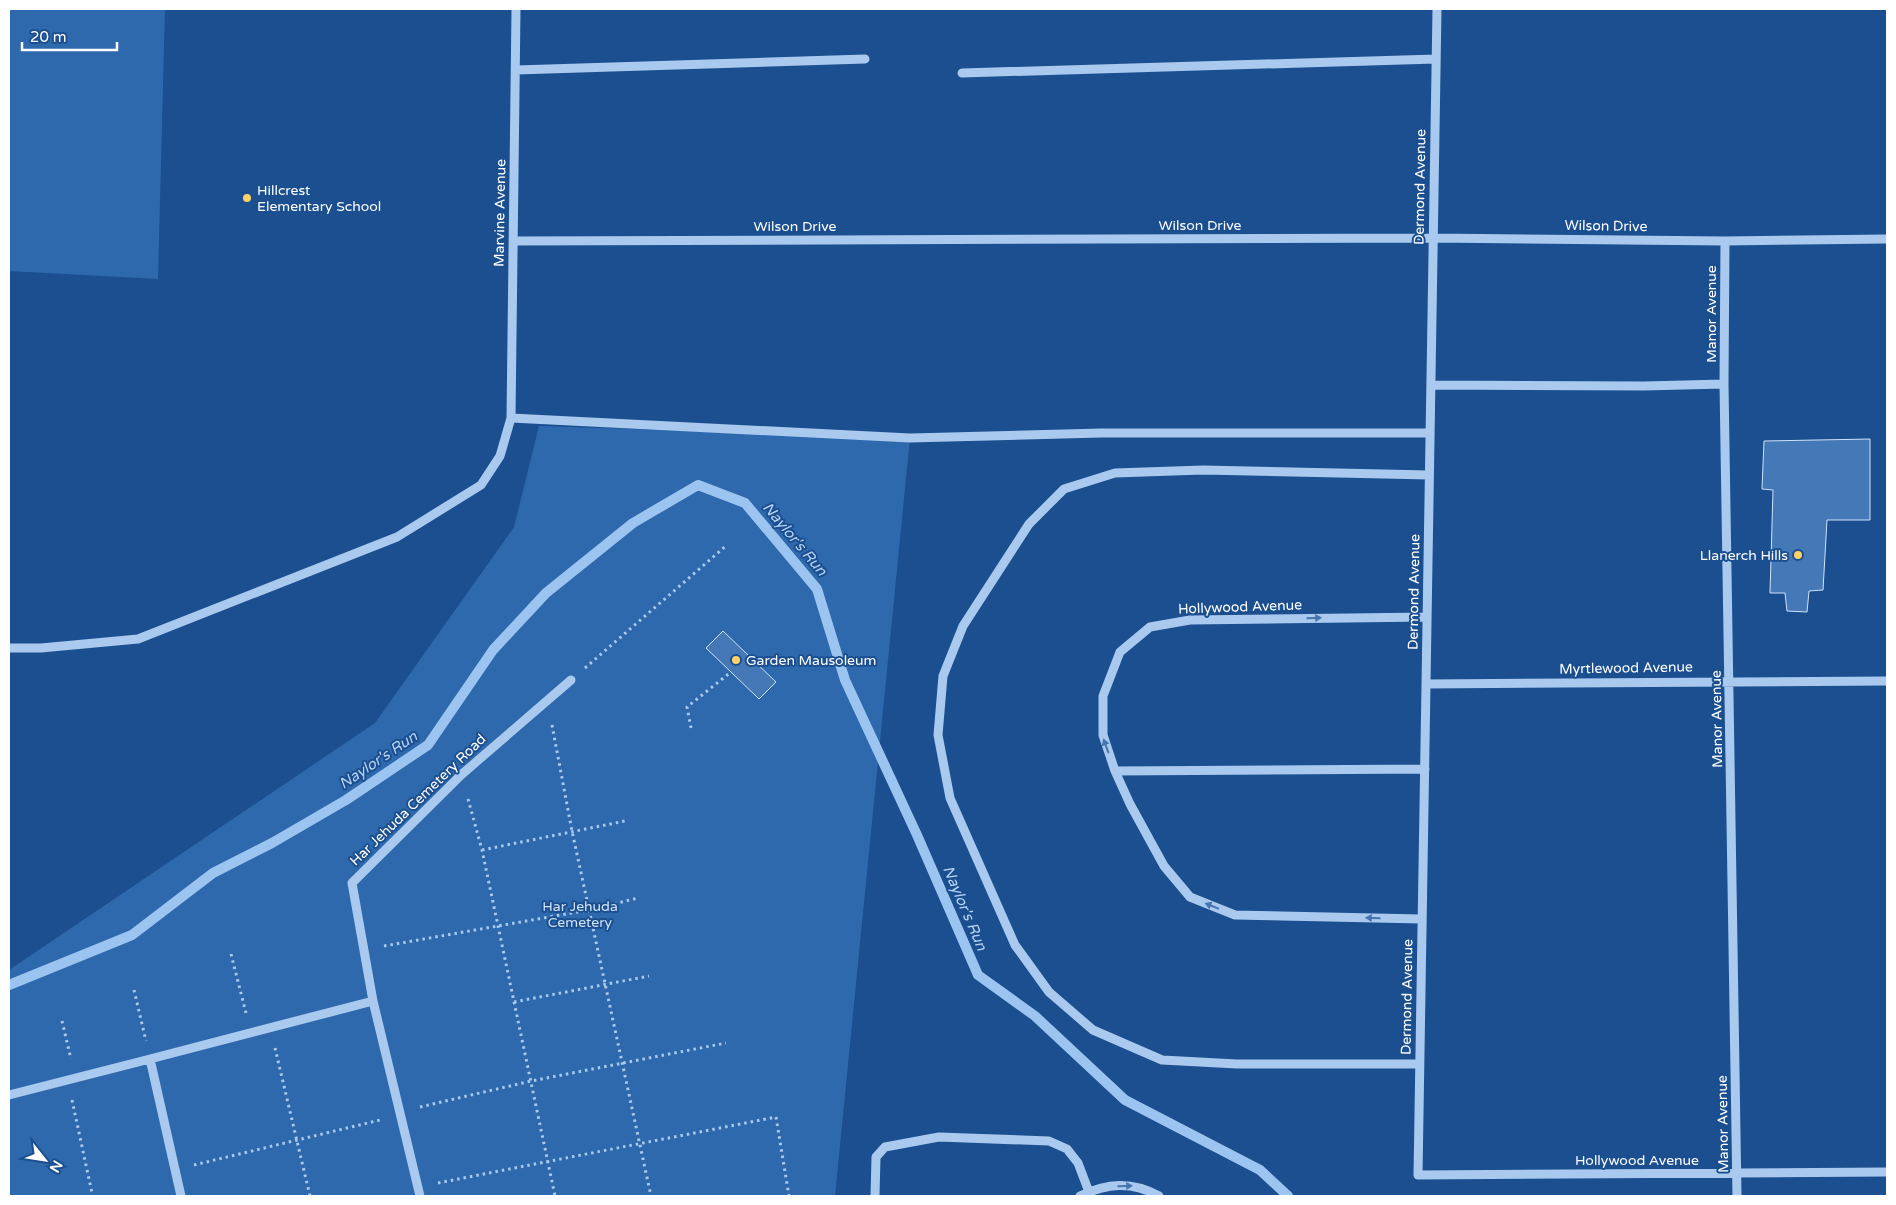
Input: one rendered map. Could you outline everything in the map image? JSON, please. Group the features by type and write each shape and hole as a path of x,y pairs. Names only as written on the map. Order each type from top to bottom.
{"street":[{"name":"Marvine Avenue","path":"9,648 41,648 138,639 397,537 480,485 500,456 511,418 516,9"},
{"name":"Dermond Avenue","path":"1418,1175 1437,9"},
{"path":"516,70 865,59"},
{"path":"962,73 1436,59"},
{"name":"Wilson Drive","path":"514,241 1433,238 1725,241 1887,239"},
{"name":"Manor Avenue","path":"1725,241 1724,384 1731,681 1737,1196"},
{"path":"1431,385 1644,386 1724,384"},
{"path":"511,418 910,438 1101,433 1430,433"},
{"path":"1419,1064 1236,1064 1162,1060 1092,1030 1049,992 1015,945 950,798 938,735 943,676 963,626 1029,524 1064,490 1115,473 1203,470 1429,476"},
{"name":"Hollywood Avenue","path":"1422,919 1235,915 1190,897 1164,866 1130,804 1102,735 1103,696 1120,652 1150,627 1190,620 1427,617"},
{"name":"Har Jehuda Cemetery Road","path":"418,1192 373,1000 352,883 461,775 571,680"},
{"name":"Myrtlewood Avenue","path":"1426,684 1887,681"},
{"path":"1115,771 1424,769"},
{"path":"9,1095 373,1000"},
{"path":"150,1059 182,1196"},
{"path":"876,1196 876,1157 885,1147 939,1136 1048,1141 1067,1150 1073,1156 1078,1163 1089,1192"},
{"name":"Hollywood Avenue","path":"1418,1175 1887,1172"},
{"path":"1080,1196 1098,1187 1140,1186 1159,1196"}],"path":[{"path":"571,680 727,545"},
{"path":"691,728 687,707 731,672"},
{"path":"548,699 572,832 651,1196"},
{"path":"461,775 482,850 554,1196"},
{"path":"482,850 625,821"},
{"path":"363,950 589,910 638,898"},
{"path":"231,954 251,1033"},
{"path":"514,1002 649,976"},
{"path":"134,990 150,1059"},
{"path":"62,1021 92,1193"},
{"path":"270,1028 310,1196"},
{"path":"175,1170 531,1081 726,1043"},
{"path":"418,1192 548,1162 776,1117 789,1196"}],"green space":[{"path":"9,9 165,9 158,279 9,271"},
{"name":"Har Jehuda Cemetery","path":"539,426 910,438 835,1196 9,1196 9,970 375,723 514,527"}],"building":[{"name":"Llanerch Hills","path":"1870,439 1870,520 1827,520 1823,590 1809,591 1807,612 1787,611 1785,593 1770,593 1773,490 1762,489 1764,441"},
{"name":"Garden Mausoleum","path":"723,631 776,682 759,699 706,648"}],"waterway":[{"name":"Naylor's Run","path":"9,985 132,935 213,873 272,843 346,800 428,745 493,650 546,593 633,523 698,485 745,503 817,589 845,680 917,835 978,975 1035,1016 1125,1100 1260,1170 1288,1196"}],"place":[{"name":"Hillcrest Elementary School","path":"247,198"},
{"name":"Llanerch Hills","path":"1798,555"},
{"name":"Garden Mausoleum","path":"736,660"}]}
